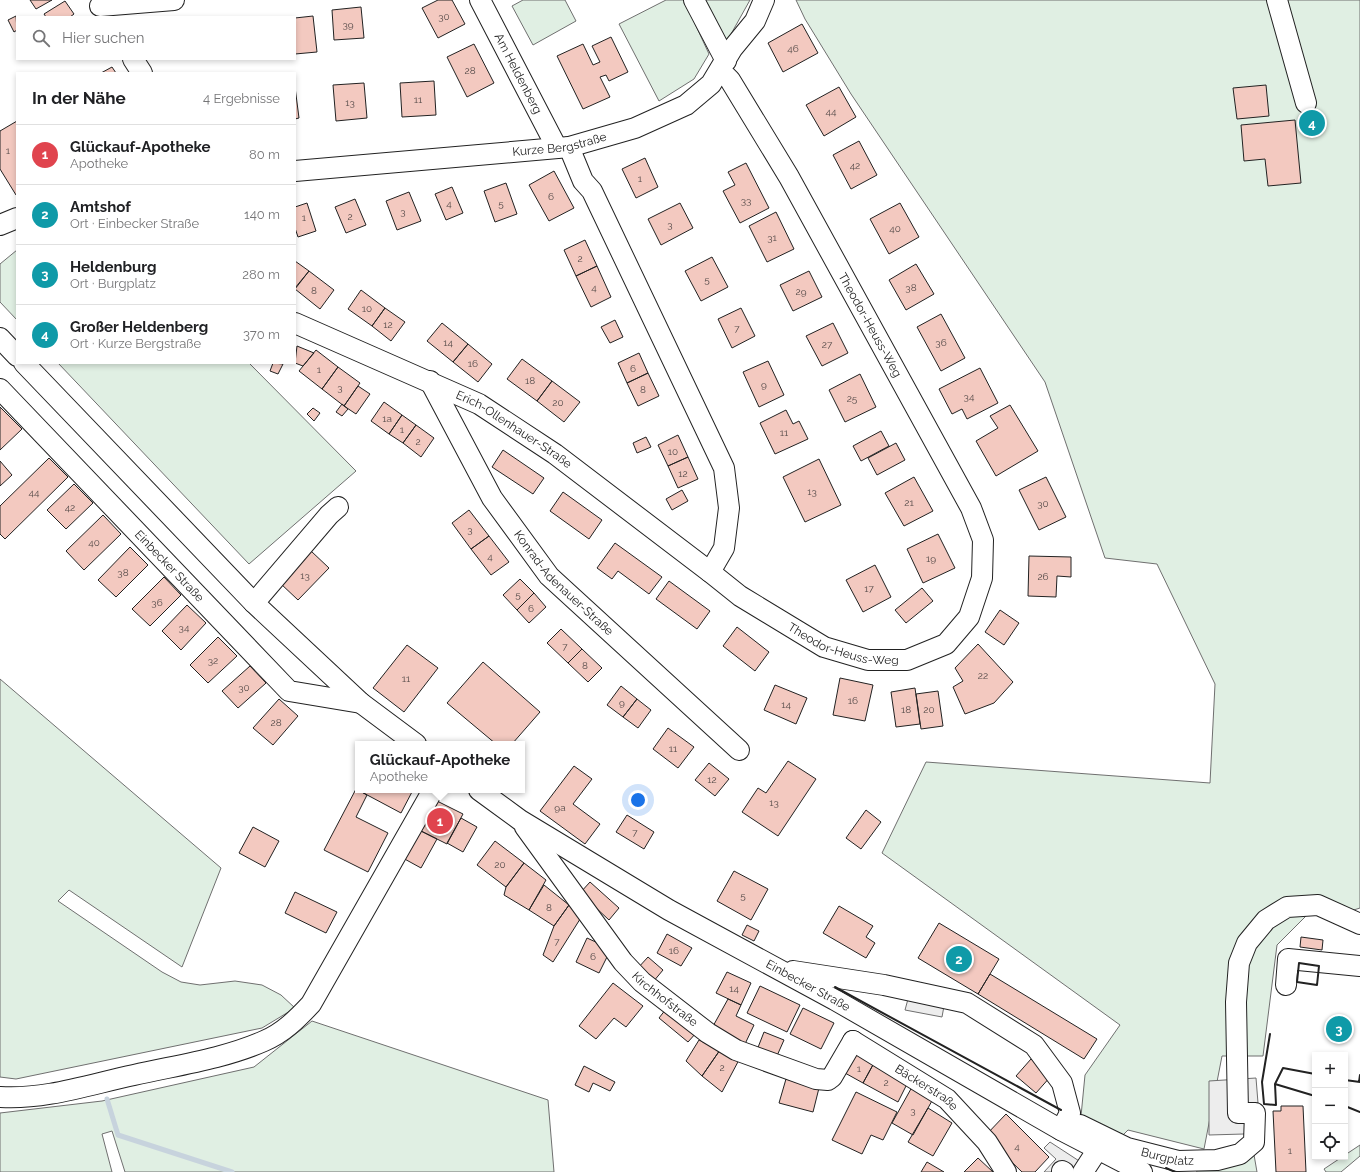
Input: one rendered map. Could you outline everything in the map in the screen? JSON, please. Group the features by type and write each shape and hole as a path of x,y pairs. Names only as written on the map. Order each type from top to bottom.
{"street":[{"path":"101,8 174,0"},
{"name":"Am Heldenberg","path":"480,0 563,147"},
{"path":"694,0 723,65"},
{"name":"Kurze Bergstraße","path":"296,171 563,147 635,128 686,105 711,84 732,49 755,21 764,0"},
{"path":"1277,0 1306,103"},
{"path":"134,60 141,72"},
{"name":"Theodor-Heuss-Weg","path":"710,572 740,596 824,647 868,660 907,660 946,644 969,617 982,578 983,540 971,508 789,177 730,80 723,65"},
{"path":"563,147 583,181 592,191 724,468 730,508 724,548 710,572"},
{"name":"Erich-Ollenhauer-Straße","path":"296,323 430,381 479,404 555,454 710,572"},
{"path":"0,338 16,355"},
{"name":"Einbecker Straße","path":"25,364 254,604 361,703 412,741"},
{"name":"Konrad-Adenauer-Straße","path":"430,381 492,498 549,576 739,750"},
{"name":"Einbecker Straße","path":"0,389 289,691 361,703"},
{"path":"254,604 329,515 338,507"},
{"path":"0,1097 14,1098 58,1092 233,1053 265,1041 290,1026 311,1004 431,793"},
{"name":"Einbecker Straße","path":"483,793 520,820 669,910 780,969 1005,1096 1061,1130 1142,1172"},
{"name":"Kirchhofstraße","path":"520,820 623,962 642,982 708,1033 736,1050 816,1079 828,1080 832,1077 853,1041"},
{"name":"Burgplatz","path":"1061,1130 1078,1124 1127,1148 1178,1161 1217,1160 1240,1154 1254,1142 1255,1121 1255,1113 1238,1113 1236,1002 1239,963 1247,943 1266,920 1288,907 1318,905 1360,924"},
{"path":"1286,985 1288,959 1360,966"},
{"path":"780,969 884,985 967,1003 1034,1045 1062,1083 1070,1112 1061,1130"},
{"path":"851,1010 853,1041"},
{"name":"Bäckerstraße","path":"853,1041 947,1099 987,1142 1006,1172"},
{"path":"1083,1172 1098,1149"}],"green space":[{"path":"523,0 565,0 576,21 533,45 512,6"},
{"path":"666,0 684,0 709,54 694,79 659,101 619,24"},
{"path":"704,0 750,0 726,43"},
{"path":"796,0 1360,0 1360,908 1341,914 1309,913 1277,945 1263,1056 1222,1056 1204,1149 1128,1130 1121,1137 1081,1116 1085,1075 1120,1025 882,853 926,762 1210,783 1215,684 1157,564 1105,558 1045,382 851,94 805,19"},
{"path":"16,251 16,319 0,302 0,264"},
{"path":"59,364 250,364 356,471 249,564"},
{"path":"0,679 221,868 182,967 69,890 58,901 162,972 181,982 200,985 235,981 262,985 281,995 295,1008 262,1028 16,1079 0,1077"},
{"path":"312,1021 548,1100 554,1172 125,1172 112,1131 102,1134 112,1172 0,1172 0,1113 102,1101 254,1067"},
{"path":"1360,1145 1360,1156 1341,1172 1326,1172 1324,1169 1338,1160 1348,1160 1348,1153"},
{"path":"1253,1149 1257,1172 1197,1172 1195,1168"}],"shaded area":[{"path":"908,999 944,1006 942,1017 905,1010"},
{"path":"1256,1078 1258,1103 1244,1134 1209,1135 1209,1081"},
{"path":"1050,1142 1093,1170 1092,1172 1044,1172 1056,1159 1044,1148"}],"building":[{"path":"30,0 52,0 36,9"},
{"path":"438,0 452,0 465,24 438,38 422,8"},
{"path":"65,1 74,14 71,16 45,16 44,14"},
{"path":"361,7 364,38 334,40 332,10"},
{"path":"16,16 16,31 14,32 8,20"},
{"path":"313,16 317,52 296,54 296,18"},
{"path":"802,24 818,53 783,72 768,43"},
{"path":"611,37 628,72 609,81 606,75 600,77 610,97 583,109 557,56 583,44 593,65 600,62 592,46"},
{"path":"474,44 494,83 467,97 447,57"},
{"path":"112,67 115,72 103,72"},
{"path":"434,81 436,115 402,117 400,83"},
{"path":"364,83 367,118 336,121 333,85"},
{"path":"1266,85 1269,116 1237,119 1233,88"},
{"path":"839,87 856,117 824,136 806,105"},
{"path":"296,95 299,118 296,119"},
{"path":"1295,120 1301,183 1268,186 1265,159 1244,161 1241,125"},
{"path":"16,122 16,195 0,169 0,131"},
{"path":"859,141 877,175 851,189 833,155"},
{"path":"645,158 658,187 636,198 622,169"},
{"path":"746,163 769,208 740,223 723,191 735,185 728,172"},
{"path":"554,171 574,208 549,221 529,185"},
{"path":"506,183 517,214 495,222 484,191"},
{"path":"452,187 463,213 446,220 435,194"},
{"path":"409,192 421,221 397,230 386,201"},
{"path":"355,199 366,225 346,233 335,207"},
{"path":"307,203 316,231 298,237 296,231 296,207"},
{"path":"680,203 693,228 661,245 648,219"},
{"path":"900,203 919,237 889,254 870,219"},
{"path":"776,212 794,249 767,262 749,226"},
{"path":"585,240 597,266 576,276 564,250"},
{"path":"712,257 728,287 701,301 685,271"},
{"path":"296,262 309,271 296,287"},
{"path":"916,264 934,294 906,310 889,280"},
{"path":"597,266 611,297 591,307 576,276"},
{"path":"309,271 334,290 320,309 296,290"},
{"path":"809,271 822,297 793,311 780,285"},
{"path":"361,290 385,308 372,326 348,309"},
{"path":"385,308 405,322 391,341 372,326"},
{"path":"741,308 755,336 732,348 718,319"},
{"path":"941,314 965,358 941,371 917,327"},
{"path":"615,320 623,337 610,343 601,327"},
{"path":"442,323 468,344 453,362 427,341"},
{"path":"833,323 848,353 822,366 806,336"},
{"path":"468,344 492,364 478,382 453,362"},
{"path":"297,346 314,353 303,366 296,363"},
{"path":"316,350 338,367 322,389 299,371"},
{"path":"639,353 648,373 627,383 618,363"},
{"path":"522,359 552,381 537,401 507,379"},
{"path":"768,361 784,395 759,407 743,372"},
{"path":"273,364 283,364 278,374 270,371"},
{"path":"338,367 360,383 344,406 322,389"},
{"path":"980,368 998,403 967,419 962,409 952,414 939,389"},
{"path":"648,373 659,396 638,406 627,383"},
{"path":"860,374 876,407 845,422 829,390"},
{"path":"552,381 580,402 564,422 537,401"},
{"path":"358,386 370,394 356,414 344,406"},
{"path":"384,402 402,415 389,434 371,421"},
{"path":"342,404 348,409 342,416 336,412"},
{"path":"1010,405 1038,451 996,476 976,441 998,428 990,416"},
{"path":"0,407 22,429 0,450"},
{"path":"313,408 320,413 314,421 307,414"},
{"path":"786,410 793,424 799,421 808,439 775,454 760,423"},
{"path":"402,415 416,425 403,443 389,434"},
{"path":"416,425 434,438 421,457 403,443"},
{"path":"881,431 889,446 861,461 853,446"},
{"path":"678,435 688,457 668,466 658,445"},
{"path":"646,437 651,447 637,453 633,443"},
{"path":"896,443 905,460 877,475 868,458"},
{"path":"503,450 544,478 533,494 492,467"},
{"path":"688,457 698,479 678,488 668,466"},
{"path":"49,458 68,477 5,539 0,534 0,506"},
{"path":"819,459 841,505 805,522 783,477"},
{"path":"0,461 12,475 0,486"},
{"path":"914,477 933,511 904,526 885,493"},
{"path":"1046,477 1066,517 1039,530 1019,490"},
{"path":"74,484 93,503 66,529 47,510"},
{"path":"682,490 688,501 672,510 666,499"},
{"path":"563,492 602,520 589,539 550,511"},
{"path":"469,510 489,536 471,549 452,523"},
{"path":"103,515 121,534 84,570 66,551"},
{"path":"938,534 955,568 923,583 907,549"},
{"path":"489,536 509,562 491,575 471,549"},
{"path":"615,543 662,577 649,594 618,571 612,579 597,568"},
{"path":"130,547 148,565 116,597 98,580"},
{"path":"311,551 329,568 298,600 280,583"},
{"path":"1029,556 1071,557 1071,577 1057,576 1056,597 1028,596"},
{"path":"875,565 891,597 863,612 846,580"},
{"path":"164,577 181,595 150,626 132,609"},
{"path":"520,579 534,593 517,610 503,595"},
{"path":"669,581 710,611 697,629 656,599"},
{"path":"922,588 933,601 906,623 895,610"},
{"path":"534,593 546,607 529,623 517,610"},
{"path":"187,605 206,623 181,650 162,631"},
{"path":"1000,610 1019,623 1004,645 985,632"},
{"path":"737,627 769,652 755,671 723,646"},
{"path":"561,629 582,649 568,663 547,643"},
{"path":"218,637 237,656 208,683 190,665"},
{"path":"978,644 1013,682 994,703 965,714 953,687 963,681 955,668"},
{"path":"407,645 438,668 404,712 373,688"},
{"path":"582,649 602,668 588,682 568,663"},
{"path":"483,662 540,712 515,741 492,741 447,703"},
{"path":"250,666 266,683 238,708 222,691"},
{"path":"840,678 873,685 865,721 833,715"},
{"path":"775,685 807,698 796,724 764,710"},
{"path":"621,686 637,699 623,717 607,705"},
{"path":"915,688 920,724 896,727 891,692"},
{"path":"938,691 943,726 921,729 916,694"},
{"path":"279,699 298,716 273,745 253,728"},
{"path":"637,699 651,710 638,728 623,717"},
{"path":"668,728 694,747 678,768 653,749"},
{"path":"788,761 816,779 778,836 742,812 758,788 766,793"},
{"path":"709,763 729,779 715,796 695,780"},
{"path":"574,766 592,779 573,804 600,824 585,844 540,811"},
{"path":"355,791 355,793 363,793 367,795 356,817 388,833 368,872 324,850"},
{"path":"364,793 411,793 401,813"},
{"path":"433,799 463,814 447,844 417,829"},
{"path":"866,810 881,822 861,849 846,838"},
{"path":"627,815 654,832 644,849 616,832"},
{"path":"461,818 477,827 463,852 447,843"},
{"path":"253,827 279,841 265,867 239,853"},
{"path":"417,829 437,839 421,868 401,857"},
{"path":"495,841 524,863 506,887 477,865"},
{"path":"524,863 546,880 529,910 504,895 506,887"},
{"path":"734,871 768,889 751,920 717,901"},
{"path":"590,882 619,908 609,920 580,893"},
{"path":"544,885 569,905 554,926 529,910"},
{"path":"295,892 337,912 326,933 285,913"},
{"path":"569,905 582,916 553,962 543,955 554,926"},
{"path":"839,906 873,926 866,937 875,943 866,958 823,933"},
{"path":"939,923 999,959 978,994 918,958"},
{"path":"747,925 759,931 754,941 742,935"},
{"path":"667,934 692,948 681,966 657,953"},
{"path":"1301,937 1323,940 1322,950 1300,947"},
{"path":"587,938 611,949 599,973 576,962"},
{"path":"648,957 663,970 653,982 637,969"},
{"path":"727,972 751,983 741,1005 716,993"},
{"path":"990,974 1097,1039 1084,1059 978,994"},
{"path":"613,983 643,1006 626,1027 614,1018 596,1039 579,1026"},
{"path":"760,986 800,1005 787,1032 747,1013"},
{"path":"728,999 741,1005 736,1016 754,1025 745,1044 712,1028"},
{"path":"803,1008 834,1023 821,1049 790,1034"},
{"path":"666,1009 696,1033 688,1042 659,1018"},
{"path":"764,1032 784,1040 776,1058 757,1050"},
{"path":"699,1040 720,1050 702,1076 686,1061"},
{"path":"720,1050 740,1058 722,1092 702,1076"},
{"path":"856,1053 874,1063 863,1083 845,1073"},
{"path":"1031,1059 1051,1076 1036,1093 1016,1076"},
{"path":"874,1063 908,1082 898,1102 863,1083"},
{"path":"584,1066 615,1082 610,1091 593,1083 589,1092 575,1085"},
{"path":"786,1079 819,1088 813,1112 779,1103"},
{"path":"912,1087 933,1099 913,1135 892,1123"},
{"path":"856,1092 897,1112 883,1140 871,1135 862,1154 832,1140"},
{"path":"1281,1106 1303,1106 1306,1172 1276,1172 1273,1111 1281,1111"},
{"path":"928,1108 952,1123 933,1156 908,1142"},
{"path":"1006,1114 1049,1157 1035,1172 1022,1172 985,1136"},
{"path":"978,1158 993,1172 964,1172"},
{"path":"927,1162 944,1172 921,1172"}],"waterway":[{"path":"107,1099 118,1135 232,1172"}],"wall":[{"path":"1299,963 1319,966 1317,985 1297,982 1299,963"},
{"path":"835,987 1061,1110"},
{"path":"1270,1034 1262,1082 1264,1104 1276,1105 1275,1084 1283,1068 1312,1073"},
{"path":"1359,1082 1360,1075"},
{"path":"1348,1080 1360,1082"},
{"path":"1275,1084 1312,1095"},
{"path":"1348,1107 1360,1112"},
{"path":"1166,1168 1175,1172"}],"place":[{"name":"Großer Heldenberg","path":"1312,123"},
{"name":"Glückauf-Apotheke","path":"440,821"},
{"name":"Amtshof","path":"959,959"},
{"name":"Heldenburg","path":"1339,1029"}]}
